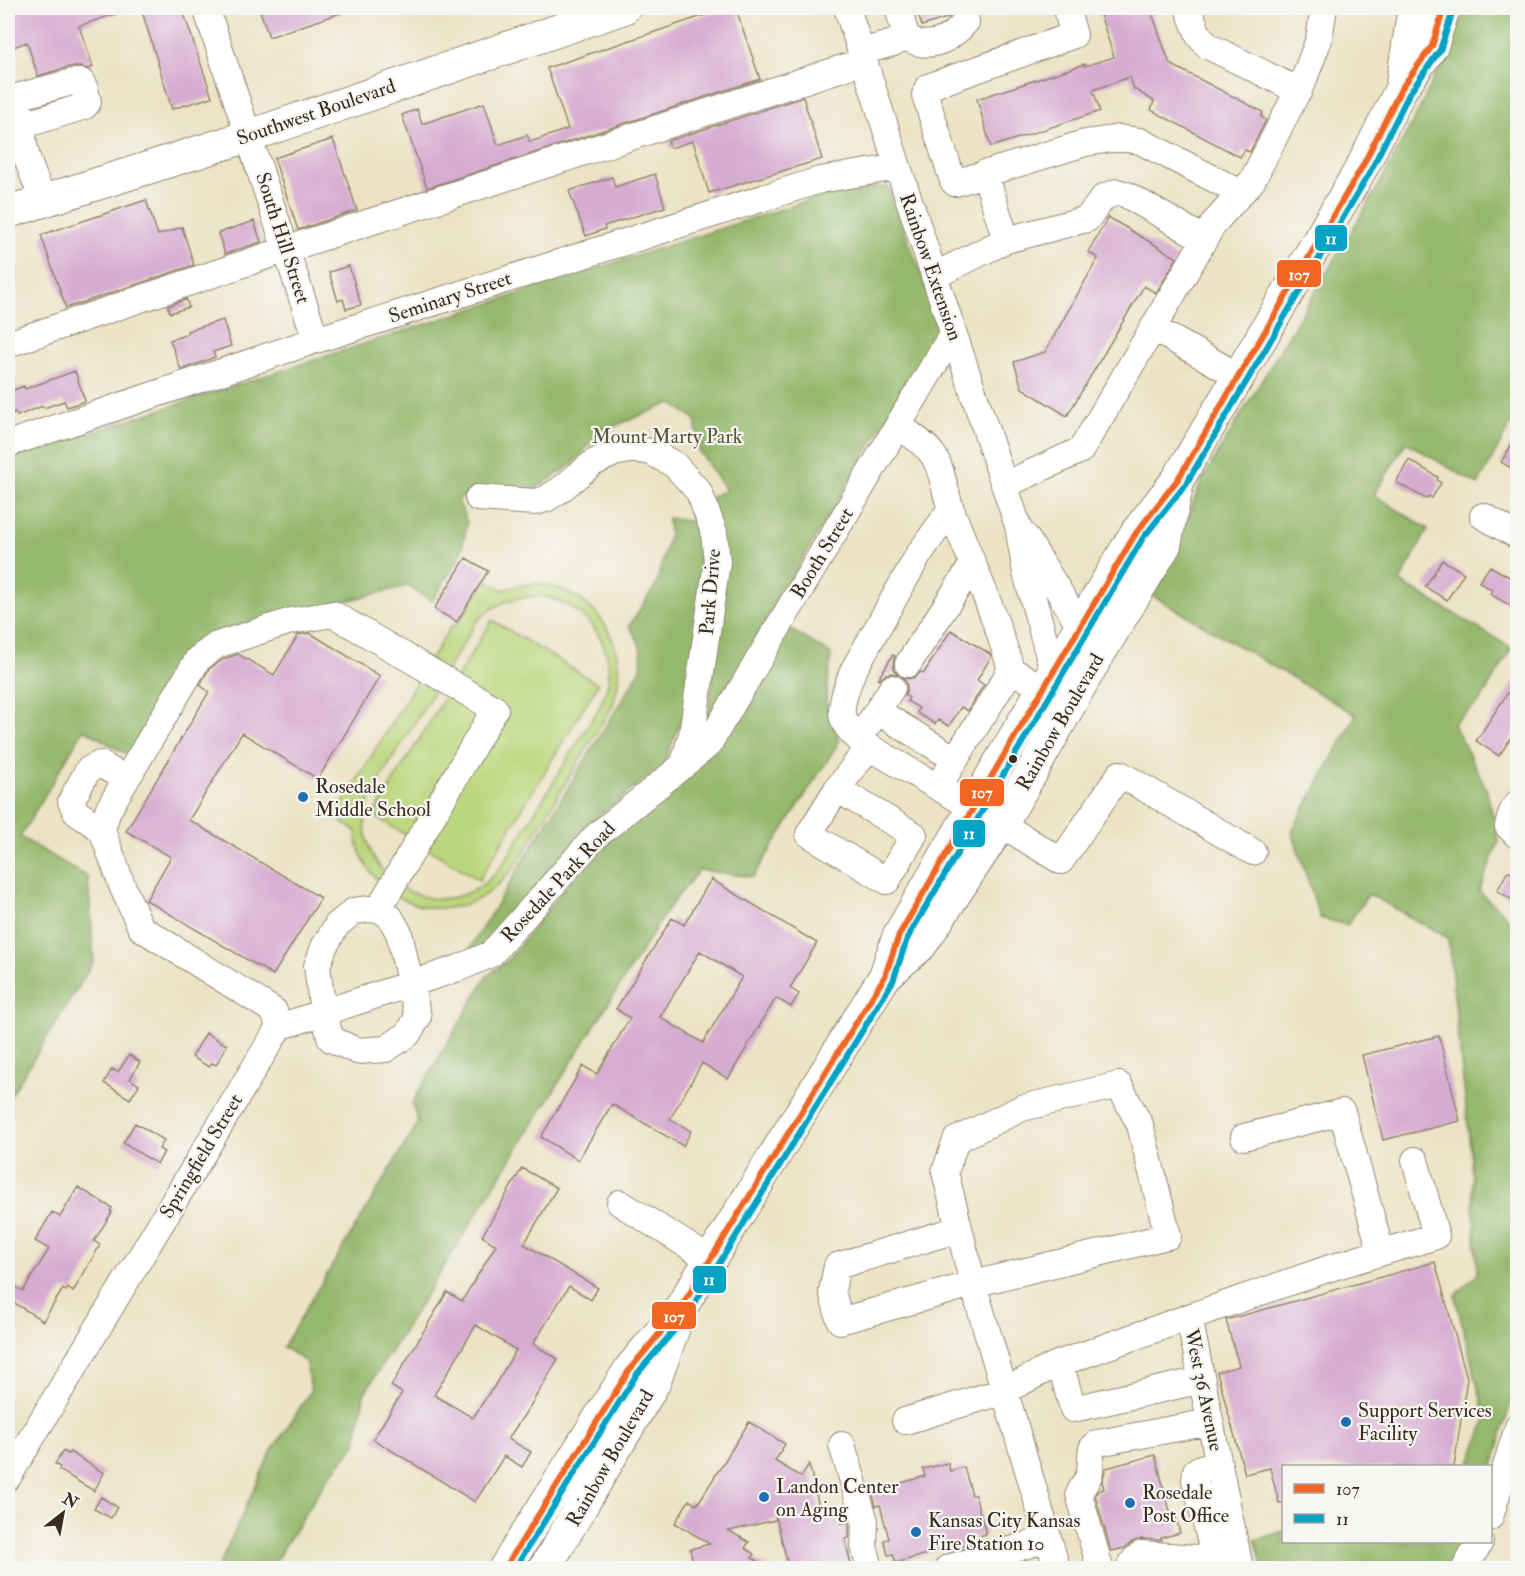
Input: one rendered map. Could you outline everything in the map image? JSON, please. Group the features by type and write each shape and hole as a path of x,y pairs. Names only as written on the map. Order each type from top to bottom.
{"main road":[{"name":"Southwest Boulevard","path":"8,212 249,136 589,13 624,8"},
{"name":"Rainbow Boulevard","path":"1401,89 1414,8"},
{"name":"Rainbow Boulevard","path":"505,1569 630,1369 680,1309 885,976 899,935 1048,679 1136,533 1178,479 1362,167 1401,89 1432,46 1444,8"},
{"name":"Rainbow Boulevard","path":"885,976 921,945 1001,824 1054,735 1088,672 1165,545 1178,479"},
{"name":"Rainbow Boulevard","path":"545,1569 654,1383 680,1309"}],"street":[{"name":"South Hill Street","path":"206,8 316,340"},
{"name":"Rainbow Extension","path":"847,8 897,167 1018,525 1048,679"},
{"path":"898,8 906,36 918,43 935,43 954,35 966,22 963,8"},
{"path":"1066,8 1074,35 928,87 925,95 953,182 1085,142 1119,138 1140,141 1241,193"},
{"path":"1188,8 1199,36 1208,46 1299,91"},
{"path":"1005,485 1081,450 1214,223 1252,181 1299,91 1319,39 1324,8"},
{"path":"8,344 863,57 906,36"},
{"path":"24,125 22,134 29,162 44,201"},
{"name":"Seminary Street","path":"8,444 316,340 820,180 897,167"},
{"path":"986,173 1006,240"},
{"path":"934,276 1006,240 1087,219 1104,197 1117,192 1125,194 1204,239"},
{"path":"1153,328 1238,376"},
{"name":"Booth Street","path":"683,766 708,745 953,333"},
{"path":"898,425 933,455 1011,670 938,787"},
{"name":"Park Drive","path":"478,498 535,502 546,499 593,463 614,453 632,449 651,452 675,465 699,492 714,531 717,562 692,734 683,766"},
{"path":"951,509 919,554 852,671 842,714 849,730 864,743 1061,861 1120,774 1253,852"},
{"path":"1483,516 1518,536"},
{"name":"Rainbow Extension","path":"1018,525 1080,626 1086,646 1088,672"},
{"path":"908,664 973,564"},
{"path":"102,830 108,810 198,659 217,645 291,621 333,614 495,709 378,908"},
{"path":"1011,670 1048,679"},
{"path":"837,789 864,743 877,711 892,688"},
{"path":"877,711 956,759"},
{"path":"126,779 100,764 88,770 70,801 76,812 102,830 123,888 141,928 274,1011 279,1027 410,984"},
{"name":"Rosedale Park Road","path":"410,984 459,968 491,954 596,836 683,766"},
{"path":"378,908 390,917 399,933 410,984 418,1017 408,1035 386,1049 357,1051 331,1040 323,1012 316,966 337,925 354,911 378,908"},
{"name":"Springfield Street","path":"8,1477 279,1027"},
{"path":"959,1229 837,1266 832,1290 840,1321 973,1284 1168,1236 1140,1125 1119,1085 1022,1108 956,1140 945,1172 973,1284 1057,1569"},
{"path":"1244,1137 1342,1112 1381,1252"},
{"path":"905,1421 1004,1391 1060,1363 1189,1317 1330,1268 1436,1236 1415,1160"},
{"path":"620,1203 711,1260"},
{"name":"West 36 Avenue","path":"1189,1317 1219,1464 1231,1563"},
{"path":"1060,1363 1072,1409 1202,1380"},
{"path":"1100,1569 1079,1494 1090,1473 1092,1448 1098,1443 1210,1422"},
{"path":"1492,1513 1517,1434"},
{"path":"842,1445 865,1521 864,1545 870,1569"},
{"path":"948,1569 1048,1539"},
{"path":"1465,1569 1479,1543"},
{"path":"1130,1569 1135,1559 1141,1554 1231,1563"}],"green space":[{"path":"1466,8 1517,8 1517,423 1513,420 1478,485 1406,442 1374,495 1428,529 1400,582 1512,648 1479,703 1453,723 1486,788 1499,841 1479,891 1518,927 1518,1377 1492,1469 1492,1465 1469,1465 1486,1419 1455,1296 1477,1274 1470,1146 1448,938 1369,894 1347,925 1320,918 1292,831 1356,715 1148,593 1177,542 1202,480 1375,192 1419,110"},
{"name":"Mount Marty Park","path":"888,187 934,307 936,335 707,720 717,643 712,496 726,490 699,451 695,419 671,403 600,432 572,465 529,493 473,491 458,500 467,522 461,555 432,601 407,586 215,633 129,756 84,729 20,837 88,877 94,961 8,1100 8,459 843,189"},
{"path":"668,518 702,523 707,556 693,693 663,765 587,825 504,931 474,955 468,951 641,669 640,646 629,626 656,585 669,536"},
{"path":"486,580 502,590 533,584 565,591 587,605 608,629 618,659 617,691 612,707 526,849 506,877 480,898 470,903 439,908 417,905 384,887 366,866 358,845 356,831 334,817 451,626 456,626","holes":["543,596 574,609 589,622 600,638 607,657 609,676 599,708 494,875 478,888 459,896 442,899 410,892 383,872 368,842 366,816 374,789 477,621 493,608 507,601"]},
{"path":"492,620 598,684 479,880 373,815"},
{"path":"786,627 831,654 826,701 839,742 753,877 699,870 667,910 364,1394 356,1444 327,1479 271,1568 218,1568 271,1452 311,1391 306,1362 283,1347 418,1123 412,1103 487,976 508,960 582,866 611,834 693,768"},
{"path":"1282,1531 1282,1543 1464,1543 1449,1568 1263,1568 1255,1540"}],"building":[{"path":"8,8 127,8 127,10 79,26 93,67 87,69 68,67 38,76 27,42 8,49"},
{"path":"141,8 182,8 212,97 172,109"},
{"path":"259,8 350,8 350,10 269,37"},
{"path":"726,8 737,12 760,79 427,188 402,115 417,109 422,124 484,103 498,145 527,135 530,142 568,129 547,68"},
{"path":"916,8 948,8 950,17 922,26"},
{"path":"1098,8 1150,8 1170,64 1263,112 1261,117 1266,120 1250,152 1245,150 1240,157 1151,110 1154,101 1134,89 1130,77 1093,90 1100,111 991,147 977,99 1085,64 1085,66 1114,57"},
{"path":"803,97 822,159 709,193 693,141 670,148 668,141"},
{"path":"333,139 357,210 298,230 274,158"},
{"path":"655,174 665,207 604,226 605,229 586,236 569,191 612,177 615,187"},
{"path":"146,200 158,235 182,227 194,265 66,308 41,235"},
{"path":"1108,217 1177,258 1156,293 1144,286 1067,416 1022,388 1014,362 1045,352 1098,258 1088,252"},
{"path":"254,221 261,242 225,254 218,233"},
{"path":"349,266 361,305 346,309 343,299 338,301 329,272"},
{"path":"186,299 189,307 170,313 168,306"},
{"path":"223,320 231,346 213,352 215,357 181,370 170,340 188,334 187,331"},
{"path":"75,371 85,401 67,407 64,401 17,416 15,412 8,415 8,392 24,386 25,389"},
{"path":"1518,434 1518,472 1501,462"},
{"path":"1409,460 1438,477 1437,480 1441,483 1432,498 1429,496 1426,499 1396,482"},
{"path":"466,558 488,571 457,622 434,609"},
{"path":"1442,560 1464,573 1447,600 1425,587"},
{"path":"1490,566 1518,582 1518,610 1490,594 1492,590 1479,582"},
{"path":"951,630 990,654 991,657 977,680 984,685 968,711 961,707 949,726 938,720 935,724 917,713 919,708 907,701 909,698 905,695 906,682 902,677 908,679 921,672 924,673"},
{"name":"Rosedale Middle School","path":"310,633 380,676 318,779 242,733 189,820 321,898 273,975 146,900 171,857 126,831 209,692 200,685 209,669 224,659 238,654 274,675 298,635"},
{"path":"893,655 895,656 894,670 898,675 886,674 879,680 878,679"},
{"path":"1518,677 1518,727 1499,756 1476,741"},
{"path":"1508,871 1518,877 1518,903 1497,891"},
{"path":"711,879 817,943 790,988 799,994 791,1007 776,998 728,1079 702,1063 670,1119 691,1131 683,1146 612,1104 578,1160 541,1137 583,1066 597,1074 630,1018 616,1009 672,918 684,925","holes":["700,951 742,977 703,1043 660,1017"]},
{"path":"206,1033 227,1045 216,1065 212,1063 209,1067 192,1057"},
{"path":"1439,1036 1460,1121 1383,1140 1362,1055"},
{"path":"129,1055 140,1062 130,1079 139,1085 130,1099 104,1083 112,1069 118,1072"},
{"path":"135,1123 164,1140 159,1149 164,1152 157,1164 123,1143"},
{"path":"522,1168 557,1188 524,1244 598,1288 591,1300 569,1286 533,1344 558,1359 508,1439 531,1452 522,1467 504,1456 475,1502 373,1439 402,1393 391,1386 447,1292 462,1301 496,1245 482,1236","holes":["476,1325 516,1350 473,1418 434,1395"]},
{"path":"78,1187 112,1208 110,1211 112,1212 94,1241 100,1245 73,1292 68,1288 66,1291 63,1289 43,1321 8,1299 8,1282 23,1291 49,1249 35,1241 52,1212 60,1217"},
{"name":"Support Services Facility","path":"1435,1262 1467,1378 1454,1465 1282,1465 1282,1503 1279,1503 1270,1468 1245,1474 1217,1372 1239,1366 1226,1320"},
{"name":"Landon Center on Aging","path":"749,1422 785,1444 775,1461 801,1477 809,1464 820,1511 838,1507 842,1523 849,1522 849,1538 845,1539 852,1569 789,1569 776,1517 775,1520 729,1531 749,1542 745,1548 754,1554 752,1558 771,1569 694,1569 690,1549 710,1544 675,1523 689,1500 697,1505"},
{"path":"63,1451 68,1454 70,1452 104,1473 94,1491 59,1470 60,1467 55,1464"},
{"name":"Rosedale Post Office","path":"1155,1455 1171,1515 1175,1514 1180,1533 1161,1538 1162,1540 1141,1539 1125,1548 1111,1551 1095,1495 1104,1489 1102,1482 1106,1468"},
{"path":"948,1463 950,1471 964,1467 986,1534 972,1538 973,1543 962,1546 963,1548 948,1552 947,1548 896,1563 893,1554 888,1555 884,1540 889,1539 880,1505 876,1506 872,1492 925,1476 923,1469"},
{"path":"101,1497 117,1507 111,1518 94,1509"}],"transit line":[{"name":"107","path":"505,1568 630,1369 680,1309 885,976 899,935 1014,738 1136,533 1178,479 1362,167 1401,89 1432,46 1444,8"},
{"name":"11","path":"515,1568 637,1374 688,1314 893,981 907,939 1143,538 1186,484 1370,172 1409,94 1440,50 1453,11"}],"place":[{"name":"Rosedale Middle School","path":"303,797"},
{"name":"Support Services Facility","path":"1346,1422"},
{"name":"Landon Center on Aging","path":"764,1497"},
{"name":"Rosedale Post Office","path":"1130,1503"},
{"name":"Kansas City Kansas Fire Station 10","path":"916,1532"}]}
